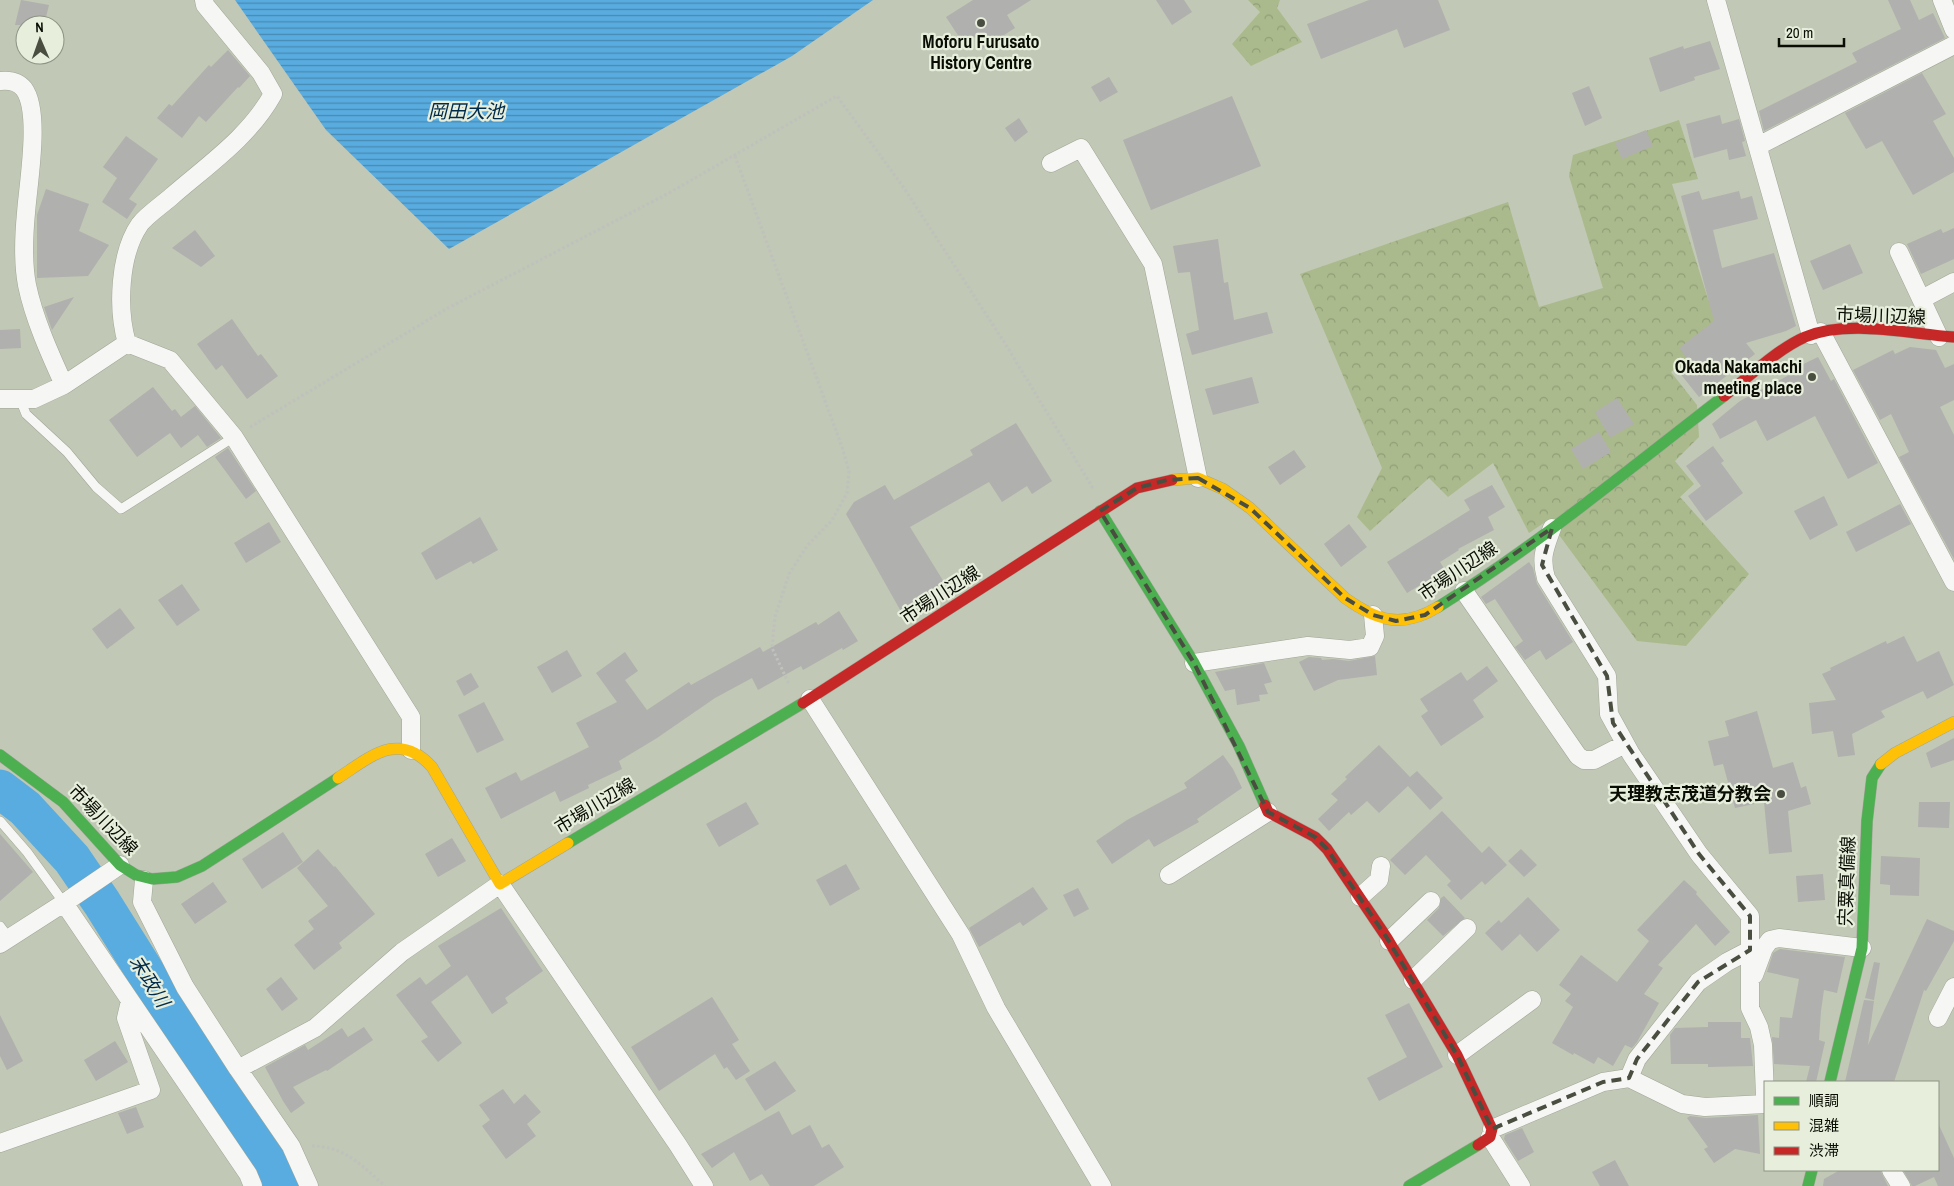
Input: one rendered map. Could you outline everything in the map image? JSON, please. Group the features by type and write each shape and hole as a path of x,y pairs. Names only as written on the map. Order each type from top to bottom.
{"main road":[{"name":"市場川辺線","path":"500,884 805,702 1102,509 1138,488 1167,480 1198,478 1223,490 1250,508 1345,598 1373,615 1396,621 1425,615 1464,591 1552,528 1786,348 1816,334 1843,330 1876,330 1947,337"},
{"path":"1102,509 1194,663 1239,746 1268,812 1315,837 1328,849 1389,941 1457,1055 1491,1132 1409,1186"},
{"name":"宍粟真備線","path":"1830,1081 1862,948 1867,821 1872,778 1880,765 1895,753 1954,722"},
{"path":"144,880 167,879 190,872 378,752 396,748 411,750 424,756 500,884"},
{"name":"市場川辺線","path":"0,756 63,802 120,865 144,880"},
{"path":"1808,1186 1812,1171"}],"street":[{"path":"127,343 122,326 124,266 129,245 141,223 231,147 262,113 273,94 262,73 205,5 204,0"},
{"path":"1716,0 1758,146 1816,334 1954,582"},
{"path":"1942,0 1954,30"},
{"path":"1758,146 1954,45"},
{"path":"0,81 11,80 24,88 30,104 32,115 31,156 25,244 27,285 44,341 64,386"},
{"path":"1051,163 1081,148 1153,264 1198,478"},
{"path":"1900,252 1922,299 1947,337"},
{"path":"1922,299 1954,282"},
{"path":"0,399 34,399 64,386 127,343"},
{"path":"127,343 170,360 234,436 411,717 411,750"},
{"path":"1552,528 1543,552 1542,565 1544,572 1607,676 1609,714 1625,744 1700,854 1750,916 1750,1008 1759,1027 1763,1045 1764,1081"},
{"path":"1464,591 1578,756 1584,760 1594,760 1625,744"},
{"path":"1194,663 1308,646 1350,650 1370,647 1375,636 1373,615"},
{"path":"805,702 960,935 996,1008 1102,1186"},
{"path":"1169,875 1268,812"},
{"path":"3,936 67,901 120,865"},
{"path":"1360,897 1379,880 1381,866"},
{"path":"144,880 142,902 185,987 238,1070 291,1146 309,1186"},
{"path":"238,1070 315,1028 402,952 500,884 704,1186"},
{"path":"67,901 130,1001 248,1174 253,1186"},
{"path":"1389,941 1431,901"},
{"path":"1413,980 1467,928"},
{"path":"1749,989 1764,948 1770,940 1779,938 1862,948"},
{"path":"1629,1078 1637,1059 1698,982 1727,962 1750,950"},
{"path":"1938,1018 1954,987"},
{"path":"1457,1055 1532,1000"},
{"path":"0,1143 151,1090 126,1018 130,1001"},
{"path":"1521,1186 1491,1132 1603,1082 1629,1078 1682,1104 1705,1107 1764,1104"},
{"path":"1893,1171 1901,1186"}],"lane":[{"path":"20,399 26,414 67,452 96,487 121,509 234,436"},
{"path":"0,821 67,901"}],"path":[{"path":"234,436 448,308 669,193 837,96 904,188 1006,345 1102,509"},
{"path":"735,156 842,446 849,471 847,493 832,520 807,546 789,574 775,617 772,648 805,702"},
{"path":"291,1146 320,1146 346,1153 385,1186"}],"highlighted area":[{"path":"1198,478 1250,508 1345,598 1373,615 1396,621 1425,615 1552,528 1542,565 1607,676 1613,723 1699,854 1750,916 1750,950 1698,982 1637,1059 1629,1078 1603,1082 1492,1129 1457,1055 1387,938 1327,849 1315,837 1268,812 1194,663 1100,511 1137,488 1167,480"}],"green space":[{"path":"1248,0 1280,0 1277,8 1302,42 1251,66 1232,44 1260,12"},
{"path":"1679,120 1698,179 1672,184 1708,299 1729,328 1671,372 1697,405 1699,437 1675,461 1694,484 1680,497 1749,574 1686,646 1637,641 1548,520 1529,533 1493,463 1448,497 1429,478 1370,531 1357,517 1382,468 1300,274 1508,202 1539,307 1603,288 1569,176 1573,155"}],"water":[{"name":"岡田大池","path":"235,0 873,0 792,56 449,249 326,130"}],"building":[{"path":"21,0 49,5 46,15 17,15"},
{"name":"Moforu Furusato History Centre","path":"973,0 1031,0 1007,15 1015,28 982,49 974,36 963,43 946,17"},
{"path":"1156,0 1184,0 1192,12 1172,25"},
{"path":"1369,0 1438,0 1450,30 1404,48 1397,29 1321,59 1307,24"},
{"path":"1888,0 1910,0 1919,20 1933,13 1945,38 1764,131 1759,111 1857,62 1852,53 1901,29"},
{"path":"1710,41 1720,69 1694,77 1695,80 1660,92 1649,58 1683,46 1684,49"},
{"path":"228,50 250,76 206,122 199,116 182,138 157,118 169,104 172,106 209,65 211,67"},
{"path":"1922,73 1946,114 1933,121 1954,158 1954,172 1913,195 1882,141 1866,149 1845,113"},
{"path":"1109,77 1118,92 1100,102 1091,87"},
{"path":"1589,86 1602,118 1585,126 1572,93"},
{"path":"1232,96 1261,166 1151,210 1123,140"},
{"path":"1720,115 1722,124 1739,119 1745,141 1742,142 1746,156 1729,160 1727,149 1694,158 1686,124"},
{"path":"1019,118 1028,132 1015,142 1005,128"},
{"path":"1646,130 1653,146 1622,159 1615,143"},
{"path":"126,136 158,159 129,199 137,204 127,219 102,202 117,178 103,167"},
{"path":"46,189 89,204 79,231 109,245 88,276 37,278 37,215"},
{"path":"1699,191 1702,200 1739,191 1741,199 1752,196 1758,219 1713,230 1722,268 1774,253 1796,326 1786,331 1746,343 1755,354 1699,397 1679,372 1691,363 1679,348 1714,321 1681,196"},
{"path":"1954,228 1954,259 1921,274 1907,244 1941,229 1943,233"},
{"path":"195,230 215,256 201,267 172,248"},
{"path":"1218,239 1224,283 1228,282 1234,320 1267,312 1273,333 1192,355 1186,334 1199,330 1190,272 1178,273 1173,246"},
{"path":"1850,244 1863,273 1823,290 1810,261"},
{"path":"74,297 52,330 44,307"},
{"path":"232,319 258,356 261,354 278,376 247,399 222,365 216,370 197,344"},
{"path":"20,329 21,348 0,349 0,330"},
{"path":"1910,347 1936,350 1945,368 1954,364 1954,400 1940,407 1954,435 1954,559 1899,457 1909,452 1891,414 1880,420 1853,370 1893,350 1895,354"},
{"path":"1818,357 1831,381 1834,379 1878,463 1848,479 1815,416 1767,441 1756,420 1720,439 1712,424 1740,401 1793,373 1791,370"},
{"path":"1252,377 1259,403 1213,415 1205,389"},
{"path":"153,387 172,411 175,409 181,417 195,406 221,438 207,447 198,435 181,448 170,433 137,457 109,420"},
{"path":"1617,398 1634,424 1610,438 1595,412"},
{"path":"1016,423 1052,481 1032,494 1027,486 1002,502 989,482 910,527 947,587 903,615 846,514 854,502 885,485 894,500 973,455 970,450"},
{"path":"1599,432 1611,452 1583,469 1571,449"},
{"path":"1713,446 1724,461 1721,463 1743,493 1706,521 1688,496 1701,486 1686,466"},
{"path":"228,448 256,491 246,499 215,457"},
{"path":"1294,450 1306,467 1280,485 1268,467"},
{"path":"1492,485 1505,507 1488,517 1494,530 1458,549 1440,562 1445,570 1407,593 1387,562 1470,510 1464,500"},
{"path":"1824,496 1838,525 1810,540 1794,511"},
{"path":"1900,504 1911,524 1856,552 1846,532"},
{"path":"480,517 498,550 473,564 471,561 436,580 421,553"},
{"path":"269,522 281,542 246,563 234,543"},
{"path":"1349,524 1367,547 1341,567 1324,544"},
{"path":"1529,562 1533,568 1537,584 1573,642 1546,660 1540,650 1525,660 1515,647 1523,641 1495,599 1486,604 1481,597"},
{"path":"182,584 200,610 177,626 158,600"},
{"path":"120,608 135,628 107,649 92,629"},
{"path":"839,611 858,641 803,670 801,666 758,690 752,678 715,698 657,738 619,761 622,769 588,785 589,788 560,802 555,791 501,819 485,788 516,772 521,781 589,747 576,723 617,702 596,673 625,652 638,671 625,680 647,710 689,682 691,685 760,647 763,652 816,622 818,625"},
{"path":"1904,636 1917,662 1939,651 1954,685 1927,699 1923,691 1881,711 1885,717 1852,734 1855,755 1838,757 1833,731 1812,734 1809,703 1836,700 1822,674 1831,670 1830,668 1886,641 1887,644"},
{"path":"567,650 582,676 552,693 537,667"},
{"path":"1375,656 1377,675 1338,680 1314,691 1299,662 1309,657 1321,658 1322,660 1349,661"},
{"path":"1264,663 1272,682 1264,684 1268,694 1259,695 1260,701 1237,705 1235,689 1225,691 1215,672"},
{"path":"1487,666 1498,681 1473,700 1484,717 1441,746 1421,716 1428,711 1420,699 1461,672 1467,681"},
{"path":"471,673 479,687 464,696 456,681"},
{"path":"484,702 504,740 477,753 458,715"},
{"path":"1757,711 1773,768 1793,762 1801,788 1806,786 1811,804 1788,811 1792,852 1769,854 1764,802 1735,808 1723,764 1714,766 1708,741 1729,736 1725,721"},
{"path":"1954,738 1954,760 1931,768 1926,753"},
{"path":"1379,745 1410,777 1417,771 1443,798 1430,810 1408,786 1379,813 1367,801 1351,815 1349,812 1329,831 1318,819 1338,800 1331,794 1347,779 1345,777"},
{"path":"1223,755 1233,769 1242,788 1197,819 1199,822 1154,847 1149,839 1112,864 1096,841 1127,820 1187,788 1184,783"},
{"path":"746,802 759,824 719,847 706,824"},
{"path":"1919,802 1950,802 1949,828 1918,827"},
{"path":"1442,811 1482,853 1489,846 1507,865 1485,885 1482,881 1461,900 1447,885 1451,881 1426,855 1405,875 1390,860"},
{"path":"283,832 303,862 262,889 242,859"},
{"path":"0,834 33,872 0,901"},
{"path":"452,838 466,861 438,877 425,854"},
{"path":"318,849 335,866 375,914 339,943 342,948 314,970 294,945 314,929 308,921 328,906 297,868"},
{"path":"1521,849 1537,865 1524,877 1508,861"},
{"path":"1881,856 1920,858 1919,896 1890,895 1890,885 1880,884"},
{"path":"846,864 860,889 830,906 816,880"},
{"path":"1823,874 1825,900 1798,902 1796,876"},
{"path":"1684,880 1697,892 1696,894 1730,932 1715,946 1696,924 1658,965 1663,968 1644,994 1659,1003 1637,1042 1632,1048 1625,1045 1613,1066 1598,1057 1594,1064 1552,1043 1573,1007 1565,1001 1571,994 1559,985 1581,955 1617,982 1649,941 1637,930"},
{"path":"213,882 227,902 195,924 181,904"},
{"path":"1033,887 1048,909 1023,926 1020,922 979,947 969,928"},
{"path":"1078,888 1089,909 1074,917 1063,895"},
{"path":"1444,896 1465,918 1443,936 1427,920 1439,908 1441,898"},
{"path":"1528,897 1560,930 1537,952 1520,934 1502,951 1485,933 1499,920 1501,923"},
{"path":"501,908 543,971 505,998 508,1003 492,1014 467,975 431,1002 462,1043 438,1062 421,1041 428,1037 396,995 420,977 426,985 451,966 438,946"},
{"path":"1927,919 1954,931 1954,941 1926,991 1924,990 1894,1081 1845,1081 1864,1000 1874,1001 1868,1045"},
{"path":"1780,949 1845,957 1837,993 1824,990 1819,1040 1825,1042 1816,1081 1806,1081 1810,1066 1774,1064 1772,1037 1779,1038 1780,1017 1792,1018 1799,979 1767,972 1773,953"},
{"path":"1874,962 1880,963 1874,1000 1865,998"},
{"path":"281,977 298,999 282,1011 266,989"},
{"path":"712,997 739,1040 732,1044 750,1071 736,1080 727,1067 724,1069 715,1054 659,1091 631,1047"},
{"path":"1409,1003 1443,1067 1379,1101 1367,1078 1407,1057 1385,1015"},
{"path":"0,1015 23,1061 7,1070 0,1056"},
{"path":"1708,1022 1741,1022 1741,1038 1750,1038 1753,1066 1708,1067 1708,1064 1671,1064 1670,1035 1675,1028 1708,1027"},
{"path":"364,1027 373,1040 327,1071 293,1087 305,1103 291,1113 265,1067 305,1045 308,1050 342,1028 348,1037"},
{"path":"115,1041 128,1062 96,1081 84,1060"},
{"path":"775,1061 796,1091 765,1111 745,1079"},
{"path":"503,1089 514,1104 525,1094 541,1112 527,1124 536,1136 506,1159 482,1126 490,1120 479,1105"},
{"path":"136,1107 144,1127 127,1134 118,1113"},
{"path":"779,1111 792,1135 810,1125 822,1148 829,1144 844,1167 814,1186 770,1186 762,1174 750,1181 734,1152 712,1168 701,1154"},
{"path":"1758,1115 1760,1154 1735,1149 1714,1163 1704,1149 1708,1147 1687,1118 1690,1116 1706,1118"},
{"path":"1939,1125 1954,1158 1954,1186 1938,1186 1934,1177 1912,1186 1904,1171 1939,1171"},
{"path":"1522,1128 1534,1152 1518,1161 1504,1139 1505,1135"},
{"path":"1615,1160 1629,1186 1600,1186 1592,1172"},
{"path":"1838,1171 1880,1171 1888,1186 1823,1186 1824,1179"}],"waterway":[{"name":"末政川","path":"0,789 25,808 72,859 102,903 199,1058 273,1163 283,1186"}],"traffic: fast":[{"path":"1438,607 1548,532 1724,396"},
{"path":"1100,511 1194,663 1239,746 1265,805"},
{"path":"568,843 803,703"},
{"path":"0,755 63,802 120,865 136,875 152,879 177,877 202,866 338,778"},
{"path":"1830,1081 1862,948 1867,821 1872,778 1881,764"},
{"path":"1409,1186 1478,1145"},
{"path":"1808,1186 1812,1171"}],"traffic: slow":[{"path":"1172,480 1198,478 1223,489 1250,508 1345,598 1368,612 1379,617 1401,620 1425,614 1438,607"},
{"path":"1881,764 1895,753 1954,722"},
{"path":"338,778 362,762 385,751 396,749 408,750 420,756 432,767 500,884 568,843"}],"traffic: jam":[{"path":"1724,396 1763,364 1794,342 1822,332 1859,328 1954,337"},
{"path":"803,703 1137,488 1172,480"},
{"path":"1265,805 1268,812 1315,837 1327,849 1387,938 1457,1055 1492,1129 1490,1137 1478,1145"}],"place":[{"name":"Moforu Furusato History Centre","path":"981,23"},
{"name":"Okada Nakamachi meeting place","path":"1812,377"},
{"name":"天理教志茂道分教会","path":"1781,794"}]}
